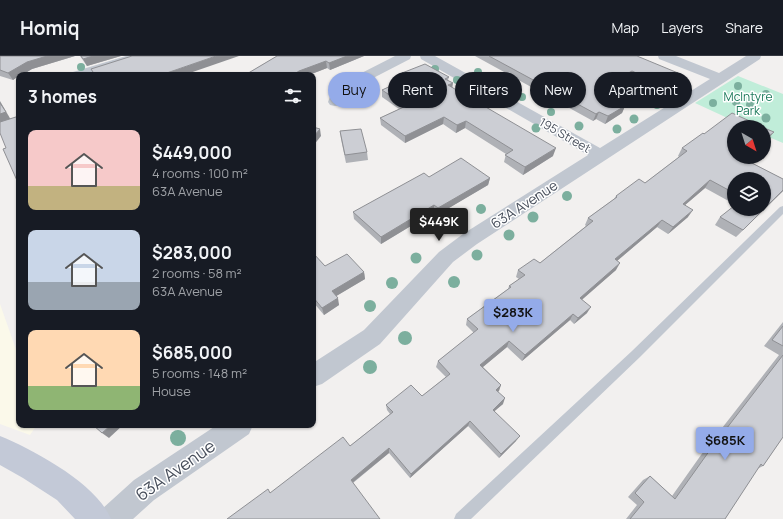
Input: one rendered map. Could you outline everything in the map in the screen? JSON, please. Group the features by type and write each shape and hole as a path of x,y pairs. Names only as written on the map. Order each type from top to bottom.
{"main road":[{"path":"0,450 33,468 67,490 96,519"}],"street":[{"path":"88,72 139,56"},
{"path":"374,72 405,56"},
{"name":"195 Street","path":"426,56 600,155"},
{"path":"664,56 720,78"},
{"name":"63A Avenue","path":"316,374 372,337 446,257 470,239 754,56"},
{"name":"63A Avenue","path":"112,519 144,490 236,428"}],"lane":[{"path":"461,519 636,354 783,209"}],"shaded area":[{"path":"0,304 16,349 16,428 35,428 30,435 0,424"}],"green space":[{"name":"McIntyre Park","path":"738,76 783,94 783,143 771,138 771,120 732,120 695,103"}],"building":[{"path":"0,56 47,56 27,62 8,73 0,70"},
{"path":"81,56 93,56 83,59"},
{"path":"132,56 216,56 170,72 93,72 91,69"},
{"path":"277,56 347,56 329,63 326,61 298,72 250,72"},
{"path":"489,56 637,56 676,72 594,72 594,108 622,108 608,116 599,112 596,114 585,108 586,72 530,72 530,78 522,74 522,72 519,72"},
{"path":"425,64 440,72 405,72"},
{"path":"447,80 453,83 448,85 455,89 455,108 487,108 556,148 525,167 505,155 513,150 466,121 457,125 444,117 405,136 380,118 402,108 447,108"},
{"path":"388,87 388,94 382,90"},
{"path":"0,103 6,112 0,114"},
{"path":"732,113 748,120 727,120 727,164 754,164 769,172 727,172 727,189 710,180 683,204 693,210 673,227 662,220 615,259 620,263 580,298 591,307 578,318 573,314 525,355 509,341 480,365 501,385 496,390 505,398 493,410 520,436 501,454 470,421 411,474 389,448 351,480 380,519 227,519 268,489 270,493 343,437 350,446 393,412 386,405 411,385 422,396 450,374 438,361 478,329 467,319 525,275 518,270 534,259 540,263 593,221 588,218 639,179 645,183 687,151 682,148 703,133 704,134"},
{"path":"16,117 16,178 3,149 6,148 0,133 0,122"},
{"path":"316,128 320,129 316,134"},
{"path":"361,129 367,152 345,155 340,131"},
{"path":"461,158 490,178 438,208 434,205 381,237 353,212 424,173 429,177"},
{"path":"771,173 783,179 783,190 771,202"},
{"path":"727,212 727,216 757,216 743,230 720,217"},
{"path":"347,254 364,272 332,291 338,298 322,308 316,301 316,256 325,266"},
{"path":"783,326 783,346 772,340"},
{"path":"783,355 783,437 763,466 761,464 725,519 630,519 644,502 635,493 650,476 675,499 710,450"},
{"path":"96,428 108,428 102,433"}]}
